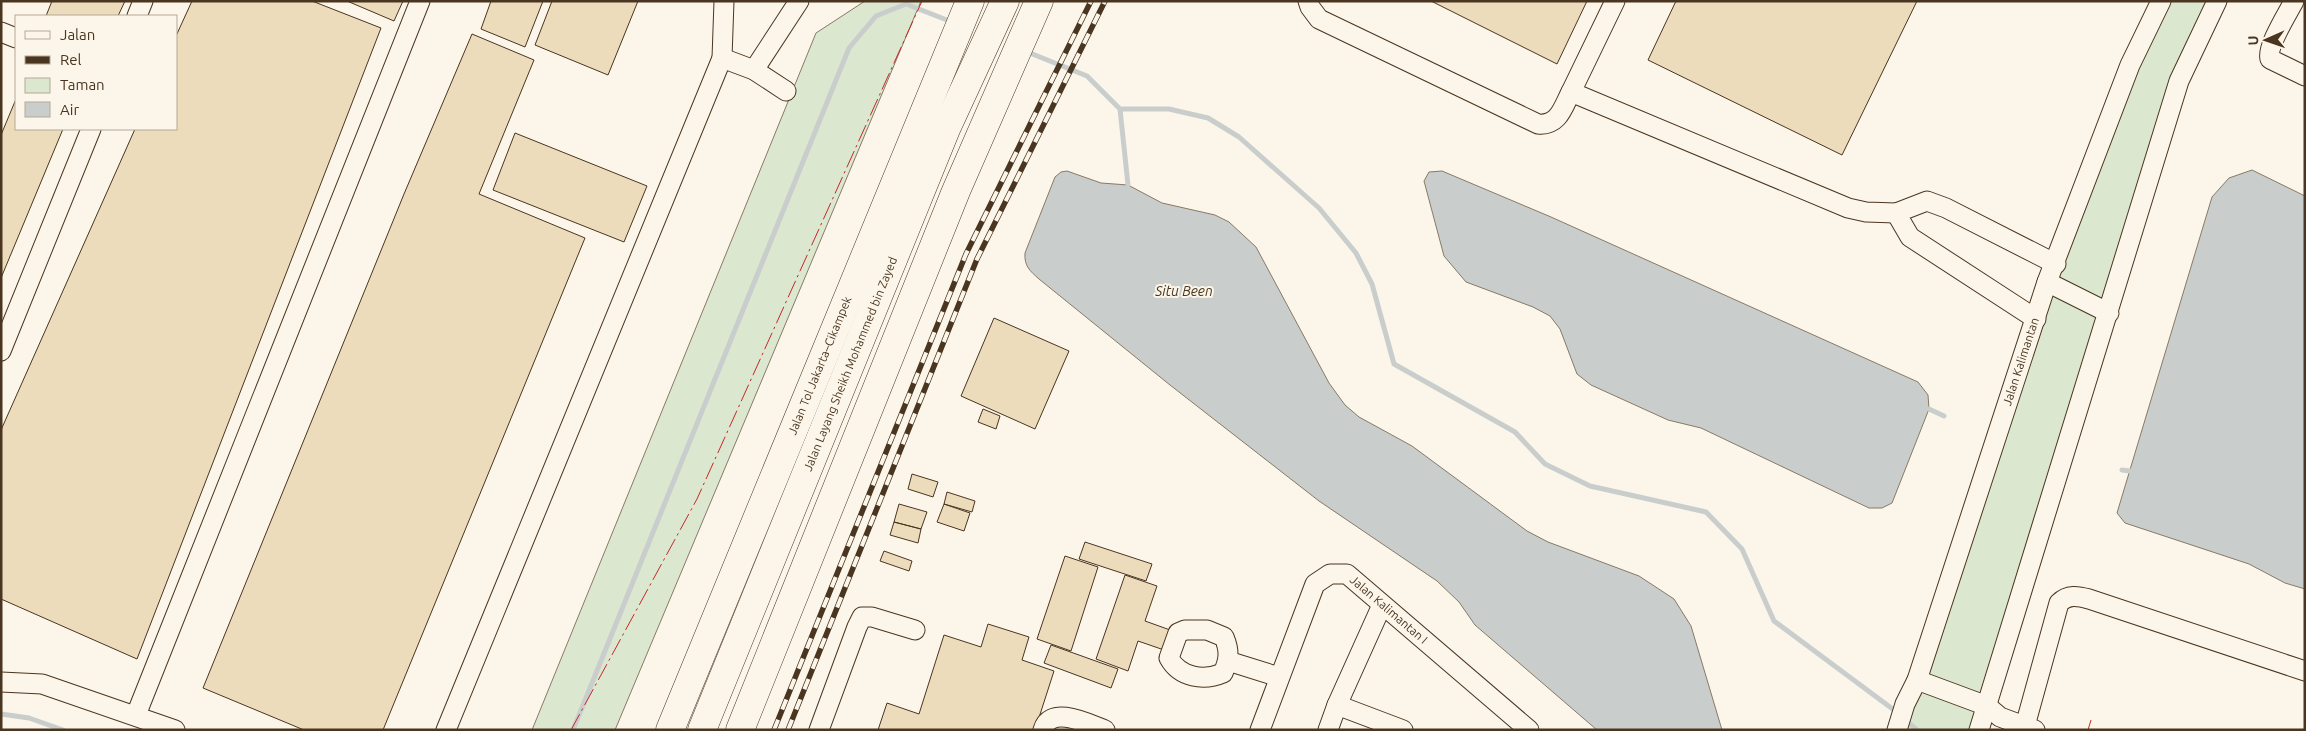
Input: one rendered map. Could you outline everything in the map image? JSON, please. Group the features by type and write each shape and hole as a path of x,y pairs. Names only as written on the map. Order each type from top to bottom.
{"highway":[{"name":"Jalan Tol Jakarta–Cikampek","path":"670,730 970,1"},
{"name":"Jalan Layang Sheikh Mohammed bin Zayed","path":"683,730 745,572 985,1"},
{"name":"Jalan Layang Sheikh Mohammed bin Zayed","path":"702,730 942,138 1004,1"},
{"path":"740,730 956,192 1035,10"}],"street":[{"path":"137,15 143,1"},
{"path":"136,715 420,1"},
{"path":"446,730 722,58 724,1"},
{"path":"754,70 800,1"},
{"path":"1308,1 1319,20 1538,124 1547,124 1558,117 1614,1"},
{"name":"Jalan Kalimantan","path":"1897,730 1905,704 1916,680 2048,282 2130,66 2161,1"},
{"path":"1980,730 2179,81 2217,1"},
{"path":"2294,1 2269,55 2270,59 2305,76"},
{"path":"1,32 15,38"},
{"path":"722,58 754,70 786,91"},
{"path":"1571,92 1848,208 1866,212 1896,212 1927,201 1946,208 2056,264"},
{"path":"1,351 91,130"},
{"path":"1896,212 1910,237 2036,319"},
{"path":"2048,282 2109,313"},
{"name":"Jalan Kalimantan I","path":"1260,730 1315,584 1330,574 1347,574 1528,729"},
{"path":"1916,680 1987,706 2000,718 2030,728 2060,603 2064,598 2071,596 2089,599 2305,671"},
{"path":"1328,730 1337,705 1382,605"},
{"path":"819,730 856,627 862,617 915,630"},
{"path":"1228,661 1279,676"},
{"path":"1,682 42,684 175,730"},
{"path":"1337,705 1403,730"},
{"path":"1043,730 1045,724 1052,718 1064,717 1105,730"}],"green space":[{"path":"865,1 921,1 615,730 532,730 816,33"},
{"path":"2161,1 2217,1 2179,81 1979,730 1897,730 2036,319"}],"water":[{"path":"2252,170 2305,196 2305,589 2285,583 2249,564 2125,523 2117,513 2212,197 2229,178"},
{"name":"Situ Been","path":"1067,171 1101,183 1128,185 1162,203 1215,215 1229,222 1256,247 1329,383 1345,405 1359,417 1412,446 1527,531 1548,542 1639,576 1674,599 1691,626 1722,730 1597,730 1475,625 1459,602 1437,581 1319,501 1170,385 1039,279 1028,268 1025,253 1055,177 1061,172"},
{"path":"1442,171 1551,217 1918,382 1928,395 1929,409 1892,503 1882,508 1869,508 1701,428 1668,420 1591,385 1577,374 1560,329 1550,316 1533,307 1466,282 1444,256 1424,181 1429,172"}],"building":[{"path":"52,1 125,1 118,15 46,15"},
{"path":"192,1 312,1 381,28 137,659 1,599 1,430 135,130 178,130 178,32"},
{"path":"347,1 403,1 394,21"},
{"path":"491,1 543,1 525,47 481,29"},
{"path":"552,1 638,1 608,75 535,45"},
{"path":"1431,1 1587,1 1557,64"},
{"path":"1676,1 1917,1 1842,155 1648,60"},
{"path":"472,34 534,60 479,194 585,238 383,730 304,730 203,688 404,194"},
{"path":"15,101 15,130 63,130 1,278 1,135"},
{"path":"515,133 647,186 624,242 493,190"},
{"path":"994,318 1069,351 1035,429 961,396"},
{"path":"983,409 1000,416 996,429 978,422"},
{"path":"912,474 938,482 933,497 908,489"},
{"path":"947,492 975,501 972,512 944,504"},
{"path":"899,504 927,512 921,529 894,522"},
{"path":"944,504 970,513 964,531 937,522"},
{"path":"894,522 921,529 918,543 890,535"},
{"path":"1085,542 1152,564 1146,581 1079,559"},
{"path":"884,551 912,561 909,571 880,561"},
{"path":"1065,556 1098,567 1071,651 1037,639"},
{"path":"1125,575 1157,586 1145,621 1173,631 1167,651 1138,641 1128,671 1096,659"},
{"path":"988,624 1029,637 1022,660 1054,671 1035,730 878,730 887,703 919,714 944,635 981,647"},
{"path":"1051,645 1118,669 1111,688 1044,663"}],"waterway":[{"path":"573,730 849,48 876,16 906,4 952,22"},
{"path":"1025,51 1087,76 1120,109 1169,109 1208,118 1239,137 1319,208 1356,253 1372,284 1394,364 1515,432 1545,464 1590,486 1706,512 1742,549 1774,621 1898,713"},
{"path":"1120,109 1128,185"},
{"path":"1929,409 1944,416"},
{"path":"2122,470 2130,471"},
{"path":"1,714 29,718 63,730"},
{"path":"1904,719 1917,730"}],"railway":[{"path":"774,730 966,254 1091,1"},
{"path":"788,730 977,259 1105,1"}],"power":[{"path":"571,730 697,499 922,1"},
{"path":"2088,730 2091,720"}]}
